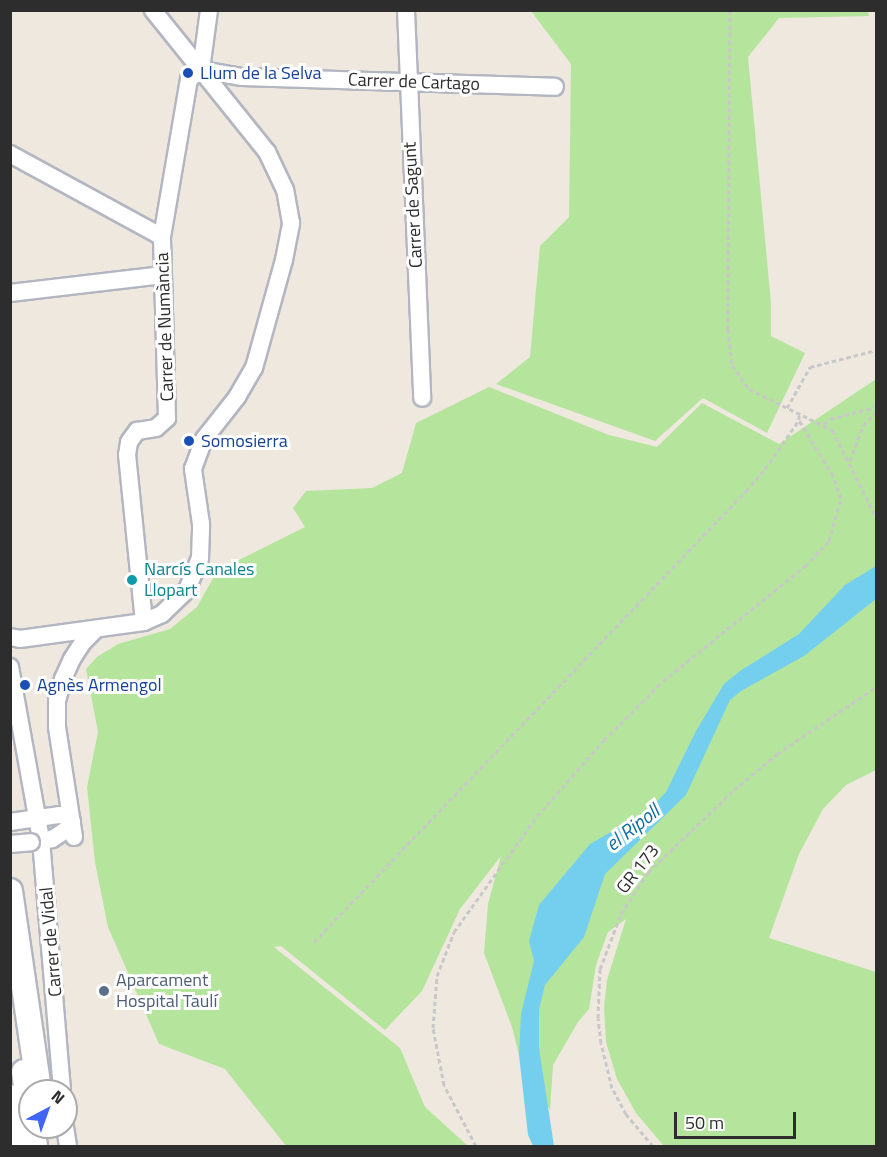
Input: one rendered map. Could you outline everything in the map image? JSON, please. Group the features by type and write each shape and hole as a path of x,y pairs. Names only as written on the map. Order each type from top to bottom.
{"street":[{"path":"10,637 20,639 144,622 162,614 187,590 200,558 201,524 194,469 204,439 237,397 254,368 284,260 291,223 285,190 267,153 153,10"},
{"path":"201,70 209,10"},
{"name":"Carrer de Sagunt","path":"406,10 422,398"},
{"name":"Carrer de Cartago","path":"201,70 242,76 555,87"},
{"name":"Carrer de Numància","path":"144,622 127,454 129,442 137,431 156,428 167,418 162,237 189,79 201,70"},
{"path":"10,154 162,237"},
{"path":"10,293 163,275"},
{"path":"73,830 57,727 57,701 72,659 83,642 96,629"},
{"name":"Carrer de Vidal","path":"10,668 34,793 25,820 36,841 61,1079"},
{"path":"25,820 67,816 73,830"},
{"path":"10,844 36,841 73,830"},
{"path":"10,891 37,1079"},
{"path":"10,984 20,1146"}],"path":[{"path":"729,10 729,346 732,365 749,389 824,424 838,438 876,517"},
{"path":"787,408 810,367 876,350"},
{"path":"824,424 830,418 876,407"},
{"path":"850,461 863,425 876,413"},
{"path":"476,1146 444,1084 433,1028 437,976 454,932 537,816 604,740 663,681 805,567 829,541 841,498 833,476 799,420 799,414"},
{"path":"314,942 746,491 765,469 799,420"},
{"name":"GR 173","path":"654,1146 626,1114 612,1088 601,1043 598,1018 600,969 621,914 648,872 734,790 777,754 876,687"}],"green space":[{"path":"531,11 868,11 869,16 779,18 748,57 771,303 771,336 805,353 767,433 703,398 655,441 496,384 530,357 540,246 569,217 571,64"},
{"path":"876,379 876,770 846,785 823,809 799,854 769,938 876,972 876,1146 663,1145 636,1113 617,1079 606,1042 604,1007 607,980 626,919 608,932 596,965 589,1009 578,1022 553,1065 550,1110 519,1055 512,1027 484,953 488,904 501,856 460,909 422,991 385,1030 281,946 274,947 400,1048 425,1107 468,1146 286,1146 225,1069 159,1044 108,927 95,862 87,787 98,732 86,669 97,657 118,644 170,629 197,607 217,571 305,527 293,508 306,491 372,488 402,473 416,423 489,387 609,435 657,447 702,403 779,444"}],"water":[{"name":"el Ripoll","path":"876,566 876,599 804,656 741,691 730,700 686,795 605,874 584,937 545,985 539,1009 539,1048 554,1146 533,1146 528,1135 519,1055 521,1014 534,961 529,941 539,905 590,844 649,810 666,792 696,731 724,684 740,671 799,634 845,585"}],"place":[{"name":"Llum de la Selva","path":"188,73"},
{"name":"Somosierra","path":"189,441"},
{"name":"Narcís Canales Llopart","path":"132,580"},
{"name":"Agnès Armengol","path":"25,685"},
{"name":"Aparcament Hospital Taulí","path":"104,991"}]}
